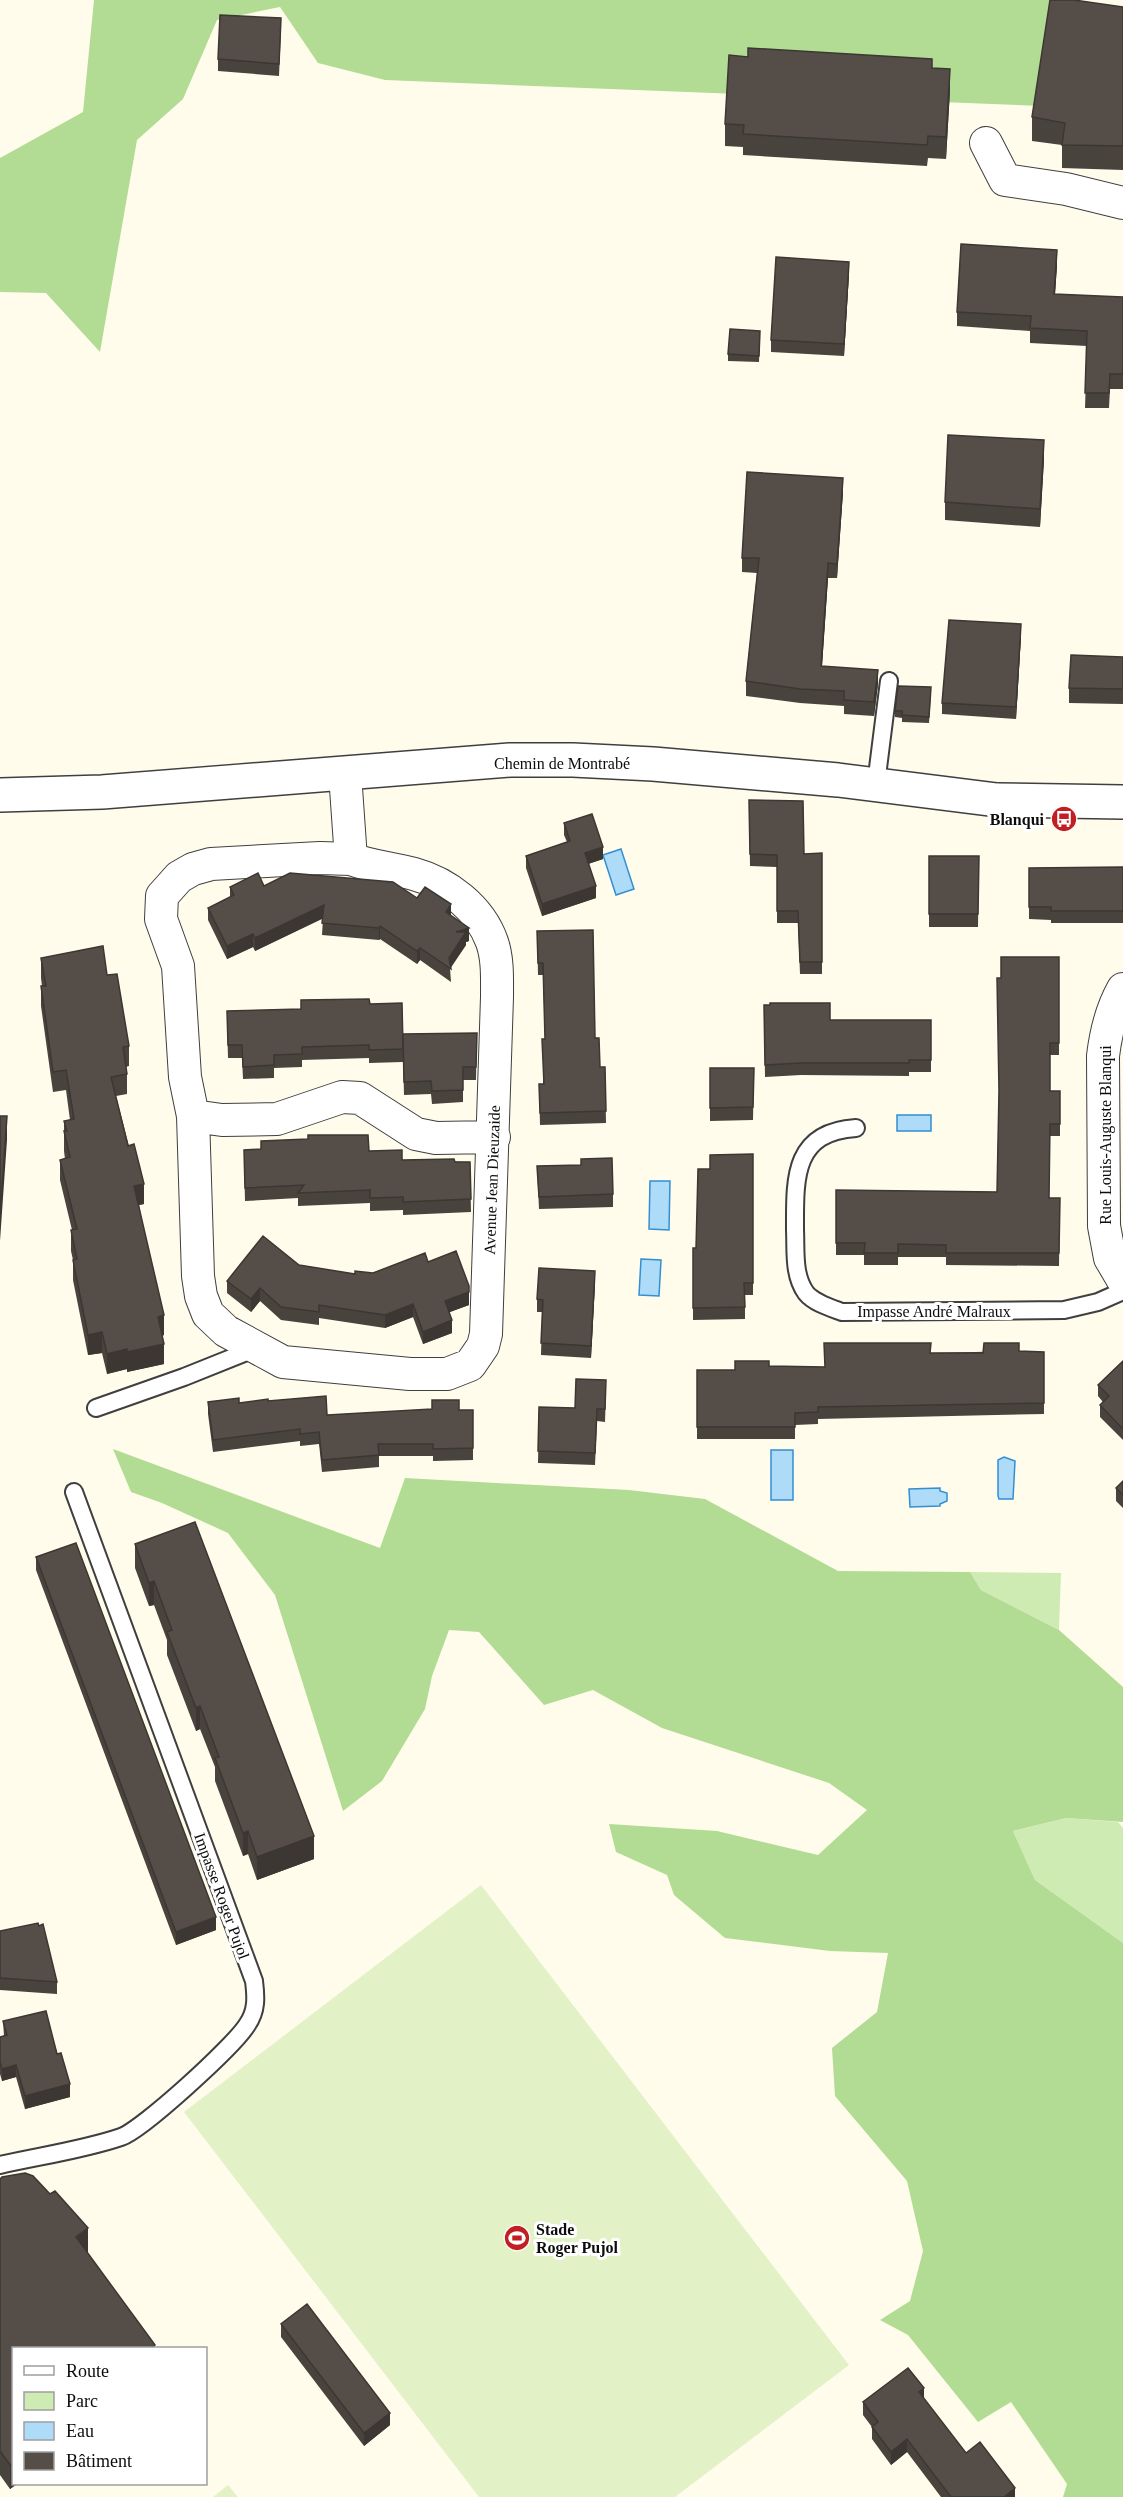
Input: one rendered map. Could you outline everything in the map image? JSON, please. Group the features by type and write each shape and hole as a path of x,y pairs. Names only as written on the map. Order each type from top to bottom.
{"street":[{"path":"986,143 1005,180 1066,189 1123,203"},
{"name":"Chemin de Montrabé","path":"0,795 102,792 510,760 573,760 653,764 876,784 997,800 1123,802"},
{"path":"345,774 351,859"},
{"name":"Avenue Jean Dieuzaide","path":"320,858 351,859 369,866 412,874 439,884 462,900 486,929 492,943 497,997 486,1334 483,1346 470,1365 447,1374 410,1374 283,1362 254,1349 226,1331 208,1314 201,1296 198,1276 193,1116 185,1077 178,966 161,919 162,896 179,878 193,869 211,864 320,858"},
{"name":"Rue Louis-Auguste Blanqui","path":"1123,989 1115,1002 1107,1028 1103,1056 1104,1226 1110,1258 1123,1280"},
{"path":"193,1116 222,1120 277,1119 342,1097 360,1098 373,1104 416,1134 436,1138 494,1137"}],"lane":[{"path":"876,784 888,681"},
{"name":"Impasse André Malraux","path":"856,1128 835,1129 822,1136 809,1148 795,1183 796,1264 799,1280 807,1294 817,1301 842,1312 1064,1310 1098,1302 1123,1291"},
{"path":"96,1408 254,1349"},
{"name":"Impasse Roger Pujol","path":"0,2165 123,2137 163,2107 226,2050 248,2025 257,2002 254,1981 74,1492"}],"green space":[{"path":"94,0 1061,0 1041,106 385,80 318,63 280,7 217,20 183,99 137,140 100,352 46,293 0,292 0,158 83,112"},
{"path":"113,1449 380,1548 405,1478 629,1490 705,1499 838,1571 970,1572 981,1590 1059,1630 1123,1687 1123,1822 1066,1818 1013,1831 1035,1880 1123,1943 1123,2497 1063,2497 1067,2484 1011,2402 978,2422 908,2335 880,2320 910,2301 923,2251 907,2181 835,2096 832,2048 877,2012 888,1953 830,1951 725,1938 674,1895 667,1875 616,1852 609,1824 717,1831 818,1855 867,1810 829,1783 662,1728 593,1690 544,1705 479,1632 449,1630 432,1676 425,1709 382,1781 343,1811 275,1595 228,1533 162,1503 131,1492"},
{"path":"970,1572 1061,1573 1059,1630 981,1590"},
{"path":"1066,1818 1118,1822 1123,1828 1123,1943 1035,1880 1013,1831"},
{"name":"Stade Roger Pujol","path":"481,1885 849,2365 675,2497 479,2497 184,2112"},
{"path":"228,2485 238,2497 213,2497"}],"water":[{"path":"621,849 634,889 616,895 603,855"},
{"path":"897,1115 931,1115 931,1131 897,1131"},
{"path":"650,1181 670,1181 669,1230 649,1229"},
{"path":"641,1259 661,1260 659,1296 639,1295"},
{"path":"771,1450 793,1450 793,1500 771,1500"},
{"path":"1004,1457 1015,1461 1013,1499 999,1499 998,1496 998,1460"},
{"path":"940,1488 940,1491 947,1493 947,1501 940,1506 910,1507 909,1489"}],"building":[{"path":"1050,0 1074,0 1123,7 1123,146 1062,145 1065,123 1032,117"},
{"path":"220,15 281,18 279,64 218,59"},
{"path":"748,48 932,59 932,68 950,69 946,137 928,136 927,145 743,134 744,125 725,124 729,55 748,57"},
{"path":"961,244 1057,250 1054,294 1123,297 1123,374 1110,374 1109,393 1085,393 1087,331 1030,328 1031,316 957,312"},
{"path":"776,257 849,262 844,344 771,340"},
{"path":"730,329 760,331 759,356 728,354"},
{"path":"948,435 1044,440 1040,509 945,502"},
{"path":"747,472 843,478 837,564 828,563 821,666 878,670 874,702 844,700 844,691 800,689 746,681 759,558 742,558"},
{"path":"949,620 1021,624 1016,707 942,703"},
{"path":"1071,655 1123,657 1123,689 1069,688"},
{"path":"898,686 931,687 929,717 902,715 902,711 895,711"},
{"path":"749,800 803,801 804,854 822,853 822,962 800,962 798,911 777,911 777,855 750,854"},
{"path":"592,814 603,847 585,853 596,886 542,904 526,856 570,841 564,823"},
{"path":"929,856 979,856 978,914 929,914"},
{"path":"1123,867 1123,911 1051,911 1051,907 1029,907 1029,868"},
{"path":"258,873 264,886 290,873 393,882 417,898 425,887 451,904 446,912 469,928 456,932 466,932 449,958 451,969 420,948 417,951 380,926 379,928 322,923 324,905 255,938 253,934 227,946 208,908 234,895 230,887"},
{"path":"593,930 595,1038 599,1038 600,1067 605,1067 606,1111 540,1113 539,1084 544,1084 542,1039 545,1039 543,963 538,963 537,931"},
{"path":"103,946 107,975 117,974 129,1046 123,1047 127,1074 111,1077 128,1146 134,1144 144,1184 134,1186 164,1315 158,1317 164,1344 107,1354 102,1332 88,1335 73,1260 77,1259 71,1230 77,1229 60,1160 70,1157 64,1121 74,1119 66,1070 53,1072 41,986 46,986 41,958"},
{"path":"1001,957 1059,957 1059,1043 1050,1043 1050,1091 1060,1091 1060,1124 1050,1124 1049,1198 1060,1198 1059,1253 946,1253 946,1245 898,1244 898,1253 864,1253 865,1243 836,1243 836,1190 997,1192 999,1091 997,978 1001,978"},
{"path":"369,999 370,1004 402,1003 403,1049 369,1050 369,1045 302,1047 302,1054 274,1055 274,1065 243,1067 242,1045 228,1045 227,1011 301,1009 301,1000"},
{"path":"770,1003 830,1003 830,1020 931,1020 931,1060 909,1060 909,1063 765,1065 764,1005 770,1005"},
{"path":"477,1033 476,1067 463,1067 463,1090 432,1091 431,1081 404,1082 403,1034"},
{"path":"710,1068 754,1068 753,1107 710,1108"},
{"path":"0,1116 7,1116 0,1217"},
{"path":"308,1135 368,1135 369,1151 402,1150 402,1160 454,1159 455,1162 470,1162 471,1199 403,1202 403,1197 370,1198 370,1190 298,1193 304,1185 245,1188 244,1150 261,1149 261,1141 308,1139"},
{"path":"753,1154 753,1283 744,1283 745,1307 693,1308 693,1248 696,1248 698,1169 710,1169 710,1155"},
{"path":"612,1158 613,1194 539,1197 537,1166 581,1165 581,1159"},
{"path":"263,1236 299,1265 355,1274 355,1271 373,1273 425,1253 428,1262 456,1251 469,1286 469,1292 445,1301 452,1320 423,1332 413,1304 385,1315 319,1305 319,1312 281,1307 260,1288 251,1299 227,1281"},
{"path":"539,1268 595,1271 591,1346 541,1343 543,1300 537,1299"},
{"path":"824,1343 931,1343 930,1353 983,1353 984,1343 1019,1343 1019,1351 1044,1352 1044,1403 818,1407 818,1412 795,1413 795,1427 697,1427 697,1370 735,1370 735,1361 769,1361 769,1366 825,1367"},
{"path":"1123,1361 1123,1429 1100,1405 1109,1396 1098,1385"},
{"path":"576,1379 606,1380 605,1409 597,1409 595,1453 538,1451 539,1407 575,1408"},
{"path":"326,1396 327,1415 432,1409 432,1400 459,1400 459,1410 473,1410 473,1448 433,1449 433,1444 378,1444 379,1455 322,1460 319,1432 300,1434 300,1429 213,1440 208,1402 239,1398 239,1403"},
{"path":"1123,1481 1123,1495 1116,1488"},
{"path":"195,1522 314,1836 257,1857 248,1831 243,1833 215,1758 219,1757 200,1706 196,1708 167,1632 172,1630 154,1581 149,1583 135,1544"},
{"path":"76,1543 216,1917 176,1932 36,1557"},
{"path":"38,1923 39,1926 43,1924 57,1982 0,1978 0,1931"},
{"path":"46,2011 57,2054 61,2053 70,2084 25,2096 16,2065 2,2069 0,2037 7,2035 3,2021"},
{"path":"25,2173 33,2176 50,2194 55,2191 88,2228 76,2237 155,2345 153,2347 12,2347 12,2464 10,2465 0,2451 0,2179"},
{"path":"307,2304 390,2413 364,2433 281,2324"},
{"path":"908,2368 924,2388 919,2392 966,2453 980,2442 1015,2488 1004,2497 951,2497 907,2439 891,2452 872,2427 878,2422 863,2402"}],"place":[{"name":"Blanqui","path":"1064,819"},
{"name":"Stade Roger Pujol","path":"517,2238"}]}
